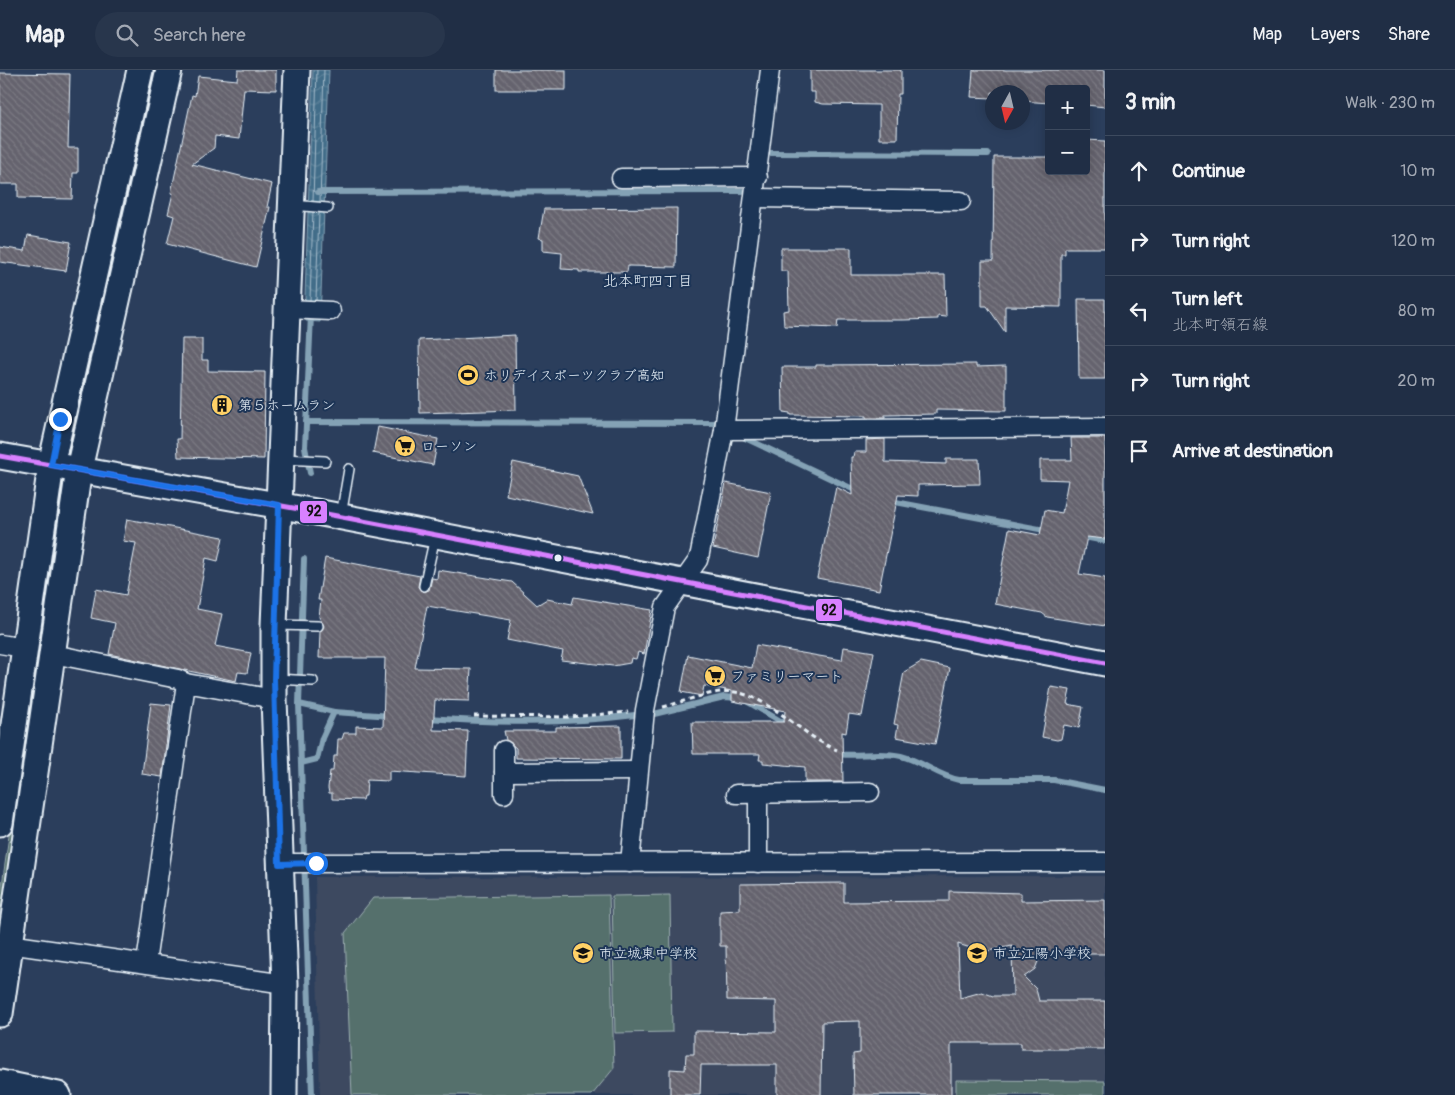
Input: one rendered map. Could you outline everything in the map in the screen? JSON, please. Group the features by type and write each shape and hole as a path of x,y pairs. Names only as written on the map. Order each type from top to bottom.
{"street":[{"path":"0,823 12,646 140,70"},
{"path":"0,1014 79,469 169,70"},
{"path":"284,1095 288,864 279,686 282,625 279,505 289,459 298,206 297,70"},
{"path":"630,863 645,710 665,607 684,581 700,553 724,430 758,177 770,70"},
{"path":"620,178 758,177"},
{"path":"755,198 961,201"},
{"path":"294,309 331,311"},
{"path":"724,430 1105,427"},
{"path":"0,456 340,516 1105,663"},
{"path":"53,654 178,679 186,683 279,686"},
{"path":"146,963 186,683"},
{"path":"504,750 504,794"},
{"path":"504,772 638,772"},
{"path":"736,794 870,792"},
{"path":"758,794 758,863"},
{"path":"288,864 1105,862"},
{"path":"9,944 285,984"},
{"path":"0,1083 58,1095"}],"lane":[{"path":"298,206 328,208"},
{"path":"289,459 325,461"},
{"path":"340,516 349,469"},
{"path":"424,586 436,535"},
{"path":"282,625 318,626"},
{"path":"279,686 313,681"}],"shaded area":[{"name":"市立城東中学校","path":"1105,876 1105,1095 320,1095 315,877"}],"green space":[{"path":"37,675 13,875 0,922 0,900 23,735"},
{"path":"609,895 614,1068 592,1095 352,1095 345,933 373,898"},
{"path":"670,895 672,1032 615,1033 612,896"},
{"path":"956,1080 1105,1081 1105,1095 956,1095"}],"water":[{"path":"313,70 329,70 320,322 306,321 305,297"}],"building":[{"path":"238,70 276,70 276,90 244,89 239,139 215,136 214,148 192,164 272,184 267,207 270,207 256,267 167,244 174,216 168,214 173,193 171,193 192,95 195,96 198,76 237,80"},
{"path":"496,70 566,70 566,90 496,90"},
{"path":"810,70 901,70 901,94 898,94 897,139 879,139 879,105 823,104 815,102 815,92 810,92"},
{"path":"973,70 1105,70 1105,107 1090,105 1090,85 1045,85 1045,103 1030,102 1030,85 985,85 985,98 971,97"},
{"path":"0,73 70,74 68,148 78,148 78,173 73,173 72,199 18,198 18,184 0,184"},
{"path":"1090,140 1105,141 1105,248 1065,248 1065,254 1061,254 1061,307 1005,306 1005,332 987,306 982,306 982,261 993,261 994,157 1045,157 1045,175 1090,175"},
{"path":"677,208 676,267 628,266 627,272 579,272 579,270 561,269 562,253 543,251 543,239 539,238 544,209"},
{"path":"28,235 71,242 66,271 0,262 0,247 25,251"},
{"path":"781,248 851,248 851,275 945,275 946,317 938,316 938,319 903,320 838,320 837,328 784,326 783,311 789,310 788,271 781,271"},
{"path":"1078,299 1105,299 1105,379 1079,379"},
{"name":"ホリデイスポーツクラブ高知","path":"515,335 516,410 420,413 419,340"},
{"name":"第５ホームラン","path":"182,339 202,339 202,360 208,360 208,371 265,372 264,459 178,457 177,439 180,439"},
{"path":"976,364 976,367 1006,366 1006,411 936,410 936,414 885,415 885,418 790,415 790,413 783,412 782,367"},
{"name":"ローソン","path":"378,427 438,439 433,465 373,453"},
{"path":"1071,438 1105,438 1105,539 1087,537 1079,574 1105,578 1105,626 1047,617 1042,613 995,604 1009,529 1040,535 1045,510 1062,513 1068,480 1040,479 1040,460 1072,460"},
{"path":"885,439 885,462 946,464 946,459 979,459 980,484 918,485 918,496 898,495 879,590 817,578 836,487 852,495 851,457 853,457 854,452 866,452 866,440"},
{"path":"513,462 578,476 593,514 506,495"},
{"path":"726,483 771,492 758,558 713,548"},
{"path":"127,519 223,537 218,561 206,558 197,609 222,614 215,646 251,653 247,673 238,672 236,681 109,654 115,623 91,618 96,589 126,595 136,543 123,541"},
{"path":"325,558 420,576 418,587 423,592 429,590 432,578 437,579 438,570 512,582 537,605 547,599 572,604 574,597 652,610 644,654 638,652 636,659 631,658 630,663 613,666 561,660 563,651 507,640 511,620 427,606 415,668 471,669 469,701 435,700 433,730 468,731 466,776 389,771 389,781 367,780 366,796 364,796 363,800 332,799 332,793 329,793 328,788 330,771 333,771 334,756 337,756 338,739 342,739 344,733 356,733 356,726 383,727 385,658 319,658 320,632 324,626 319,617 321,600 318,600"},
{"path":"756,645 842,660 844,647 874,652 862,716 849,714 846,733 842,732 843,782 805,782 805,767 763,763 763,760 759,760 760,754 693,754 692,722 784,722 785,711 732,701 732,691 704,686 702,696 681,692 688,655 752,668"},
{"path":"921,662 950,668 935,744 896,737 898,725 894,724 904,672"},
{"path":"1051,687 1070,690 1067,704 1083,707 1079,728 1064,725 1061,739 1057,740 1042,737"},
{"path":"151,703 171,705 162,777 142,774"},
{"path":"621,726 621,759 516,758 516,748 506,740 504,731 556,731 556,727"},
{"name":"市立江陽小学校","path":"844,883 844,902 949,901 949,891 1021,893 1021,901 1105,900 1105,954 1041,954 1035,969 1024,977 1036,989 1039,1001 1105,1001 1105,1049 1021,1049 1021,1043 951,1043 951,1095 854,1095 853,1054 860,1053 860,1021 822,1022 821,1095 777,1095 777,1065 701,1065 700,1095 670,1095 670,1069 685,1070 686,1054 694,1054 694,1031 776,1032 776,1001 727,1000 726,946 720,946 720,911 740,910 740,884","holes":["958,944 983,952 1012,946 1013,996 993,996 982,992 960,998"]}],"waterway":[{"path":"771,153 988,154"},
{"path":"318,192 742,191"},
{"path":"310,473 305,447 311,315"},
{"path":"306,422 716,423"},
{"path":"743,437 859,492"},
{"path":"890,501 1050,531"},
{"path":"1079,536 1105,541"},
{"path":"304,559 299,704 312,1095"},
{"path":"654,714 724,697 739,698"},
{"path":"748,702 789,726"},
{"path":"299,704 334,712"},
{"path":"301,763 317,759 322,738 334,712 392,716"},
{"path":"427,718 531,722 635,715"},
{"path":"835,754 901,756 959,780 1054,780 1105,790"}],"transit line":[{"name":"92","path":"0,456 316,512 1105,663"}],"place":[{"name":"ホリデイスポーツクラブ高知","path":"468,375"},
{"name":"第５ホームラン","path":"222,405"},
{"name":"ローソン","path":"405,446"},
{"name":"ファミリーマート","path":"715,676"},
{"name":"市立城東中学校","path":"583,953"},
{"name":"市立江陽小学校","path":"977,953"}],"district":[{"name":"北本町四丁目","path":"648,281"}],"route":[{"path":"60,419 51,465 279,505 274,624 274,679 279,864 316,863"}]}
